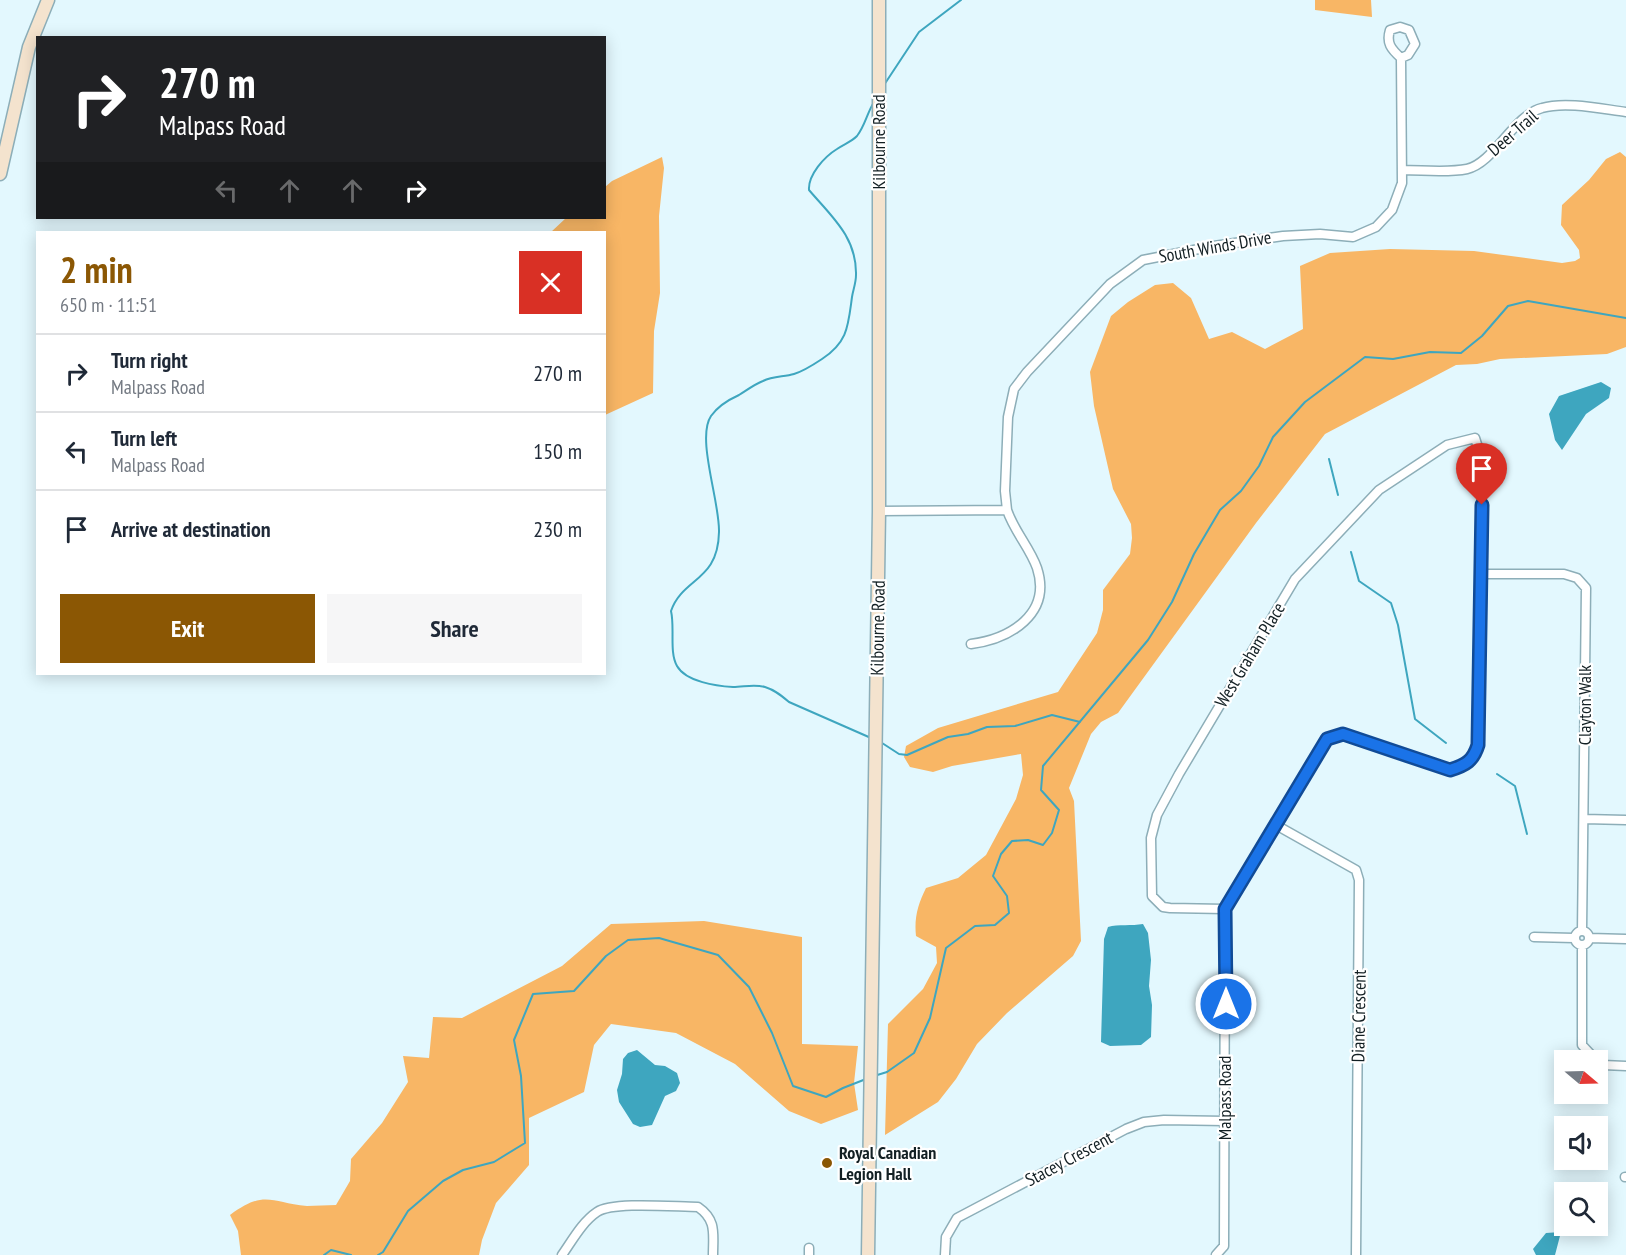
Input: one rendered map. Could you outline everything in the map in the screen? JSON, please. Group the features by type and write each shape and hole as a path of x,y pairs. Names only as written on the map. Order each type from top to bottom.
{"street":[{"path":"0,174 29,47 48,0"},
{"name":"Kilbourne Road","path":"868,1255 879,511 879,0"},
{"name":"South Winds Drive","path":"1006,510 1008,417 1014,389 1027,372 1110,284 1143,260 1241,241 1320,234 1353,237 1376,227 1392,210 1402,183 1399,77 1401,58"},
{"name":"Deer Trail","path":"1402,170 1469,169 1480,162 1510,131 1540,108 1556,105 1626,112"},
{"name":"West Graham Place","path":"1225,909 1163,907 1152,896 1151,838 1157,815 1179,774 1295,579 1379,490 1447,445 1475,438 1482,460 1481,574"},
{"path":"879,511 1006,510 1036,567 1041,584 1037,608 1021,625 1000,638 971,644"},
{"path":"1225,909 1327,739 1343,734 1450,770 1464,766 1475,757 1478,745 1481,574"},
{"name":"Clayton Walk","path":"1481,574 1564,574 1577,578 1586,588 1582,931"},
{"path":"1584,819 1626,820"},
{"name":"Diane Crescent","path":"1276,825 1356,870 1359,880 1356,1255"},
{"name":"Malpass Road","path":"1216,1255 1224,1246 1225,909"},
{"path":"1582,931 1587,933 1589,938 1587,944 1582,946 1576,944 1574,938 1582,931"},
{"path":"1534,937 1574,938"},
{"path":"1589,938 1626,939"},
{"path":"1582,946 1582,1045 1587,1050"},
{"path":"1608,1065 1626,1066"},
{"name":"Stacey Crescent","path":"945,1255 946,1237 957,1218 1126,1129 1144,1122 1164,1120 1226,1121"},
{"path":"562,1255 585,1223 598,1211 613,1206 698,1207 706,1212 713,1222 713,1255"}],"shaded area":[{"path":"1315,0 1371,0 1372,17 1315,10"},
{"path":"1620,152 1626,157 1626,347 1607,354 1500,359 1477,364 1456,365 1325,434 1256,523 1118,713 1101,722 1091,734 1069,788 1074,801 1081,941 1073,956 1007,1013 977,1044 956,1079 938,1102 885,1135 888,1024 923,989 937,963 936,947 916,936 916,917 921,900 926,888 958,878 986,855 1016,799 1023,775 1021,754 952,766 933,772 910,767 904,757 906,746 938,728 1058,692 1097,633 1103,610 1103,590 1130,554 1132,538 1131,524 1113,489 1094,406 1090,372 1111,316 1155,285 1173,283 1191,298 1209,339 1232,332 1265,349 1303,329 1300,266 1330,253 1390,249 1474,251 1562,263 1575,261 1580,258 1579,250 1561,225 1562,205 1589,180 1606,159"},
{"path":"662,157 664,168 659,216 660,293 654,331 653,393 606,415 606,231 552,231 565,219 606,219 606,186"},
{"path":"704,921 802,937 802,1044 858,1046 854,1083 858,1110 821,1124 789,1111 735,1064 676,1033 611,1024 594,1045 584,1092 529,1118 529,1165 496,1203 482,1240 479,1255 241,1255 238,1231 230,1215 242,1207 260,1200 307,1206 336,1205 350,1181 351,1159 382,1123 408,1082 403,1056 429,1058 433,1017 462,1018 562,966 611,924"}],"water":[{"path":"1601,382 1611,388 1609,398 1586,414 1562,450 1555,440 1549,414 1559,396"},
{"path":"1143,924 1148,933 1151,960 1149,986 1152,1005 1151,1037 1141,1045 1110,1046 1101,1042 1104,939 1108,927"},
{"path":"637,1050 655,1065 665,1066 677,1073 680,1083 676,1091 665,1096 652,1125 640,1127 633,1124 619,1102 617,1090 622,1074 623,1059 628,1053"},
{"path":"1554,1232 1554,1236 1560,1236 1555,1255 1536,1255 1533,1249 1546,1233"}],"waterway":[{"path":"884,85 919,32 961,0"},
{"path":"871,738 789,702 775,691 765,687 719,686 687,676 677,666 675,660 671,611 683,591 707,570 717,548 718,519 706,439 711,416 724,404 757,384 771,378 794,374 812,366 831,353 842,340 856,281 855,262 847,238 834,218 809,190 809,184 822,162 832,152 857,136 874,102"},
{"path":"874,1076 887,1072 914,1053 930,1018 946,948 975,926 995,925 1009,913 1007,896 993,876 1001,854 1012,841 1028,840 1043,845 1052,833 1059,810 1041,790 1043,766 1148,640 1172,602 1194,554 1220,510 1241,491 1259,466 1273,437 1305,402 1365,357 1393,359 1430,352 1461,353 1482,336 1508,306 1528,301 1626,318"},
{"path":"1329,459 1338,495"},
{"path":"1351,552 1359,581 1391,603 1398,625 1415,719 1446,743"},
{"path":"879,741 899,754 907,755 948,737 968,734 987,727 1015,726 1052,715 1080,722"},
{"path":"1497,774 1515,786 1527,834"},
{"path":"378,1255 383,1252 408,1211 443,1181 463,1170 494,1162 525,1143 521,1076 514,1040 533,994 574,991 606,956 628,940 659,938 718,955 749,987 772,1033 793,1086 826,1097 866,1079"},
{"path":"324,1255 331,1250 351,1255"}],"place":[{"name":"Royal Canadian Legion Hall","path":"827,1163"}],"route":[{"path":"1226,1004 1225,909 1327,739 1343,734 1450,770 1464,766 1475,757 1478,745 1482,505"}]}
